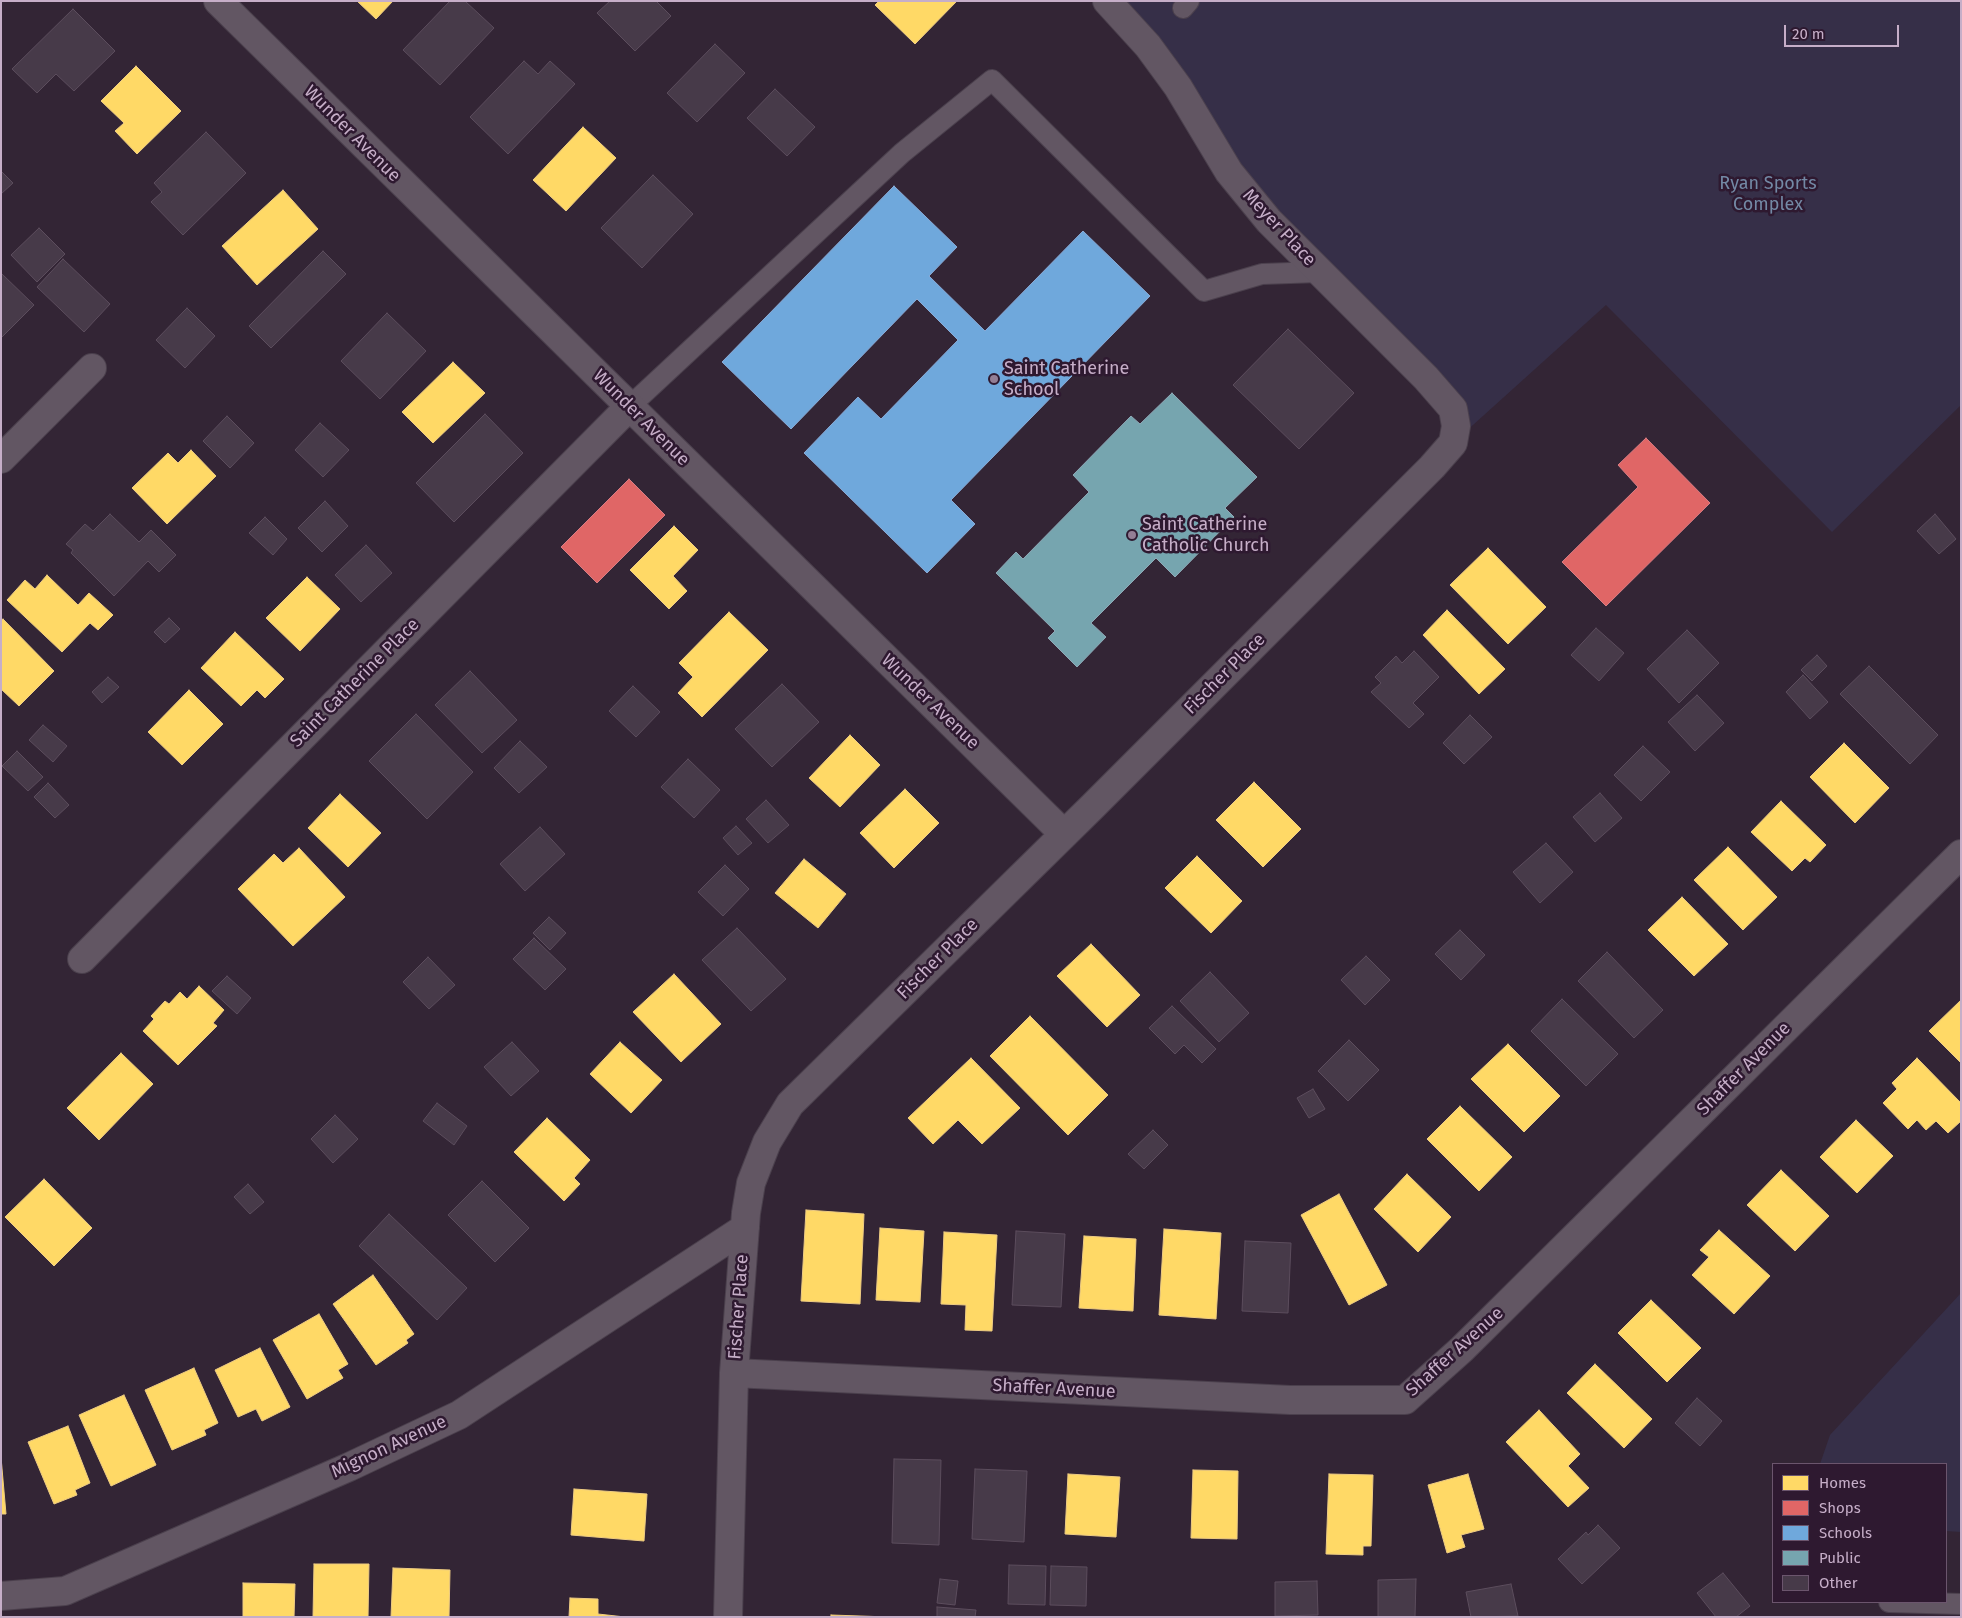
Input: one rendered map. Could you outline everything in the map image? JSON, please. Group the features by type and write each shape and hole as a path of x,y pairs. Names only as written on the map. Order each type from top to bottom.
{"street":[{"name":"Wunder Avenue","path":"218,1 1064,834"},
{"name":"Meyer Place","path":"1107,1 1148,46 1178,87 1229,172 1269,221 1426,378 1453,409 1456,426 1453,443"},
{"path":"1,458 92,368"},
{"name":"Saint Catherine Place","path":"82,959 629,406"},
{"name":"Fischer Place","path":"728,1617 734,1373 745,1228 751,1183 766,1142 790,1104 1064,834 1432,467 1453,443"},
{"name":"Shaffer Avenue","path":"734,1373 1280,1400 1405,1400 1462,1349 1961,854"},
{"name":"Mignon Avenue","path":"1,1596 65,1591 349,1467 459,1415 745,1228"}],"lane":[{"path":"629,406 902,153 992,80 1204,291 1262,274 1319,272"},
{"path":"1901,1607 1961,1604"}],"green space":[{"name":"Ryan Sports Complex","path":"1107,1 1961,1 1961,405 1832,532 1606,305 1453,443 1456,426 1319,272"},
{"path":"1961,1293 1961,1532 1947,1531 1947,1463 1820,1463 1830,1435"}],"building: Homes":[{"path":"357,1 393,1 376,19"},
{"path":"879,1 957,1 915,44 875,5"},
{"path":"136,66 181,111 137,154 115,131 124,123 101,101"},
{"path":"583,127 616,158 566,211 533,180"},
{"path":"283,190 318,229 257,285 222,246"},
{"path":"453,362 485,393 433,443 402,412"},
{"path":"191,450 216,476 167,524 132,488 168,453 178,463"},
{"path":"674,526 698,550 673,576 687,591 669,609 630,570"},
{"path":"1488,548 1546,607 1508,644 1450,585"},
{"path":"47,575 78,605 89,593 113,615 98,630 90,623 62,652 7,600 25,580 35,589"},
{"path":"307,577 340,609 300,651 266,618"},
{"path":"1447,610 1505,669 1479,694 1423,635"},
{"path":"729,612 768,650 702,717 678,693 693,677 679,663"},
{"path":"3,619 54,671 19,706 1,689 1,621"},
{"path":"235,632 284,679 265,698 257,690 241,706 201,668"},
{"path":"189,690 223,724 182,765 148,732"},
{"path":"850,735 880,765 840,807 809,778"},
{"path":"1844,743 1889,788 1855,823 1810,777"},
{"path":"1254,782 1301,829 1263,867 1216,820"},
{"path":"905,789 939,823 894,868 860,833"},
{"path":"340,794 381,833 348,867 308,828"},
{"path":"1781,801 1826,845 1810,862 1805,858 1792,871 1751,832"},
{"path":"1728,847 1777,897 1743,930 1694,880"},
{"path":"299,848 345,897 293,946 238,889 274,854 283,863"},
{"path":"1197,856 1242,901 1211,933 1165,888"},
{"path":"804,859 846,894 818,928 775,893"},
{"path":"1682,897 1728,944 1694,976 1648,930"},
{"path":"1091,944 1140,995 1107,1027 1057,976"},
{"path":"674,974 721,1024 681,1062 633,1012"},
{"path":"199,986 224,1010 213,1023 217,1026 178,1065 143,1031 154,1019 151,1016 165,1001 169,1004 180,992 187,999"},
{"path":"1961,1000 1961,1063 1929,1031"},
{"path":"1030,1016 1108,1095 1068,1135 990,1056"},
{"path":"620,1042 662,1080 631,1113 590,1074"},
{"path":"1508,1044 1560,1096 1524,1132 1471,1079"},
{"path":"121,1053 153,1084 99,1140 67,1108"},
{"path":"971,1058 1020,1108 982,1144 958,1120 933,1144 908,1118"},
{"path":"1917,1058 1961,1103 1961,1121 1948,1133 1936,1121 1926,1130 1917,1120 1908,1129 1883,1103 1897,1089 1892,1083"},
{"path":"1460,1106 1512,1157 1479,1191 1427,1139"},
{"path":"547,1118 590,1160 574,1178 580,1184 564,1201 514,1152"},
{"path":"1856,1120 1893,1156 1857,1193 1820,1157"},
{"path":"1781,1170 1829,1216 1795,1251 1747,1205"},
{"path":"1407,1174 1451,1217 1418,1252 1374,1209"},
{"path":"44,1179 92,1228 54,1266 5,1217"},
{"path":"1339,1194 1387,1285 1349,1305 1301,1215"},
{"path":"806,1210 864,1214 860,1304 801,1301"},
{"path":"880,1228 924,1231 920,1302 876,1300"},
{"path":"1164,1229 1221,1233 1216,1319 1159,1315"},
{"path":"1719,1230 1770,1276 1734,1314 1692,1275 1709,1257 1700,1250"},
{"path":"944,1232 997,1235 992,1331 965,1330 966,1305 941,1304"},
{"path":"1084,1236 1136,1239 1133,1311 1079,1308"},
{"path":"373,1275 414,1334 406,1340 408,1343 376,1365 333,1304"},
{"path":"1651,1300 1701,1348 1667,1382 1618,1333"},
{"path":"319,1314 348,1364 338,1370 343,1378 307,1399 273,1340"},
{"path":"260,1348 290,1407 262,1421 256,1409 238,1417 215,1370"},
{"path":"1595,1364 1652,1419 1624,1448 1567,1393"},
{"path":"194,1368 218,1423 204,1430 206,1435 172,1450 145,1390"},
{"path":"124,1395 156,1465 111,1486 79,1415"},
{"path":"1539,1410 1580,1454 1568,1466 1589,1488 1568,1507 1506,1442"},
{"path":"68,1426 90,1483 75,1490 77,1495 54,1504 28,1442"},
{"path":"1,1457 6,1514 1,1514"},
{"path":"1193,1470 1238,1471 1237,1539 1191,1538"},
{"path":"1068,1474 1120,1477 1116,1537 1065,1534"},
{"path":"1329,1474 1373,1475 1371,1546 1363,1546 1363,1555 1326,1554"},
{"path":"1468,1474 1484,1529 1461,1535 1465,1547 1447,1553 1428,1485"},
{"path":"574,1489 647,1494 644,1541 571,1535"},
{"path":"314,1564 369,1564 368,1617 313,1617"},
{"path":"393,1568 450,1570 449,1617 391,1617"},
{"path":"243,1583 295,1584 294,1617 243,1617"},
{"path":"570,1598 598,1599 598,1614 625,1617 569,1617"},
{"path":"831,1615 889,1617 831,1617"}],"building: Shops":[{"path":"1646,438 1710,503 1606,606 1562,562 1638,487 1618,465"},
{"path":"629,479 665,515 597,583 561,547"}],"building: Schools":[{"name":"Saint Catherine School","path":"894,186 957,247 929,276 985,331 1083,231 1150,296 951,500 975,524 927,573 804,453 858,397 881,419 958,340 917,299 791,429 722,362"}],"building: Public":[{"name":"Saint Catherine Catholic Church","path":"1172,393 1257,477 1225,508 1234,517 1175,577 1156,558 1091,623 1106,637 1077,667 1048,638 1055,631 996,573 1016,552 1023,559 1089,492 1073,475 1131,416 1140,424"}],"building: Other":[{"path":"450,1 465,1 494,28 440,85 403,50"},
{"path":"610,1 656,1 671,16 635,51 597,13"},
{"path":"73,9 115,51 74,91 56,74 37,93 12,69"},
{"path":"715,44 745,73 697,122 667,93"},
{"path":"524,61 538,74 550,61 575,84 508,154 470,117"},
{"path":"775,89 815,127 787,156 747,118"},
{"path":"206,132 246,173 183,235 151,202 162,192 154,183"},
{"path":"1,171 13,183 1,194"},
{"path":"653,175 693,214 642,268 601,228"},
{"path":"39,228 65,254 37,282 11,255"},
{"path":"323,251 346,274 271,348 249,326"},
{"path":"63,259 110,304 84,332 37,287"},
{"path":"1,273 34,305 1,338"},
{"path":"187,308 215,336 185,368 156,340"},
{"path":"387,313 426,351 380,399 341,361"},
{"path":"1288,329 1354,393 1299,449 1233,385"},
{"path":"485,414 523,453 454,522 416,483"},
{"path":"227,416 254,443 230,468 203,441"},
{"path":"320,423 349,450 323,477 295,450"},
{"path":"325,501 348,526 322,552 298,528"},
{"path":"110,514 139,542 151,530 176,555 159,572 148,561 114,596 71,553 73,550 66,544 85,524 93,531"},
{"path":"1935,514 1956,539 1939,554 1917,531"},
{"path":"265,517 287,539 273,555 249,533"},
{"path":"366,545 392,573 361,602 335,575"},
{"path":"169,618 180,629 165,643 154,632"},
{"path":"1596,628 1624,653 1599,681 1571,655"},
{"path":"1687,630 1719,663 1679,703 1647,669"},
{"path":"1414,651 1439,677 1413,703 1424,714 1409,728 1371,692 1381,683 1375,677 1396,656 1402,663"},
{"path":"1817,655 1827,666 1812,681 1801,670"},
{"path":"1869,666 1938,735 1910,764 1840,694"},
{"path":"470,671 517,720 482,753 435,705"},
{"path":"1803,675 1828,702 1810,719 1786,692"},
{"path":"108,677 119,687 102,703 92,692"},
{"path":"782,684 819,722 772,767 735,729"},
{"path":"633,686 660,712 636,737 609,711"},
{"path":"1697,695 1724,723 1695,751 1668,722"},
{"path":"416,714 473,772 427,819 369,761"},
{"path":"1470,715 1492,737 1464,764 1443,743"},
{"path":"43,725 67,746 53,762 29,740"},
{"path":"520,741 547,767 519,793 494,768"},
{"path":"1643,746 1670,772 1641,801 1614,775"},
{"path":"17,751 43,777 28,791 2,766"},
{"path":"688,759 720,790 694,818 661,787"},
{"path":"48,783 69,805 55,818 34,797"},
{"path":"1600,793 1622,818 1595,842 1573,817"},
{"path":"766,800 789,825 768,843 746,819"},
{"path":"736,826 752,843 738,855 723,838"},
{"path":"540,827 565,854 525,891 500,864"},
{"path":"1546,843 1573,872 1540,903 1513,872"},
{"path":"725,865 749,889 723,916 698,892"},
{"path":"549,917 566,933 550,950 533,933"},
{"path":"737,928 786,979 751,1011 702,960"},
{"path":"1460,930 1485,955 1461,980 1435,954"},
{"path":"534,938 566,969 545,990 513,959"},
{"path":"1607,952 1663,1010 1634,1038 1578,981"},
{"path":"1366,956 1390,980 1365,1005 1341,980"},
{"path":"428,957 455,985 429,1009 403,982"},
{"path":"1210,972 1249,1013 1219,1042 1180,1001"},
{"path":"227,976 251,998 237,1014 212,991"},
{"path":"1562,999 1618,1054 1586,1086 1531,1031"},
{"path":"1172,1006 1216,1049 1202,1063 1184,1045 1175,1054 1149,1028"},
{"path":"1349,1040 1379,1070 1348,1101 1318,1071"},
{"path":"512,1042 539,1071 511,1096 484,1067"},
{"path":"1313,1089 1325,1109 1309,1118 1297,1098"},
{"path":"437,1103 467,1126 454,1145 423,1121"},
{"path":"335,1115 358,1139 333,1163 311,1139"},
{"path":"1153,1130 1168,1145 1144,1169 1128,1154"},
{"path":"482,1181 529,1228 495,1262 448,1215"},
{"path":"248,1184 264,1202 250,1214 234,1197"},
{"path":"389,1214 467,1288 437,1320 359,1246"},
{"path":"1016,1231 1065,1234 1061,1307 1012,1305"},
{"path":"1245,1241 1291,1243 1288,1313 1242,1311"},
{"path":"1697,1398 1722,1421 1700,1446 1675,1423"},
{"path":"894,1459 941,1460 939,1545 892,1543"},
{"path":"975,1469 1027,1471 1024,1542 972,1539"},
{"path":"1598,1525 1620,1548 1582,1584 1558,1559 1586,1532 1588,1535"},
{"path":"1009,1565 1046,1566 1045,1605 1008,1604"},
{"path":"1051,1566 1087,1567 1086,1606 1050,1605"},
{"path":"1723,1573 1750,1606 1736,1617 1716,1617 1697,1593"},
{"path":"940,1579 958,1581 955,1605 937,1603"},
{"path":"1416,1579 1415,1617 1378,1617 1378,1580"},
{"path":"1317,1581 1318,1615 1275,1616 1275,1582"},
{"path":"1511,1584 1518,1616 1471,1617 1466,1592"},
{"path":"937,1607 976,1610 975,1617 937,1617"}],"place":[{"name":"Saint Catherine School","path":"994,379"},
{"name":"Saint Catherine Catholic Church","path":"1132,535"}]}
